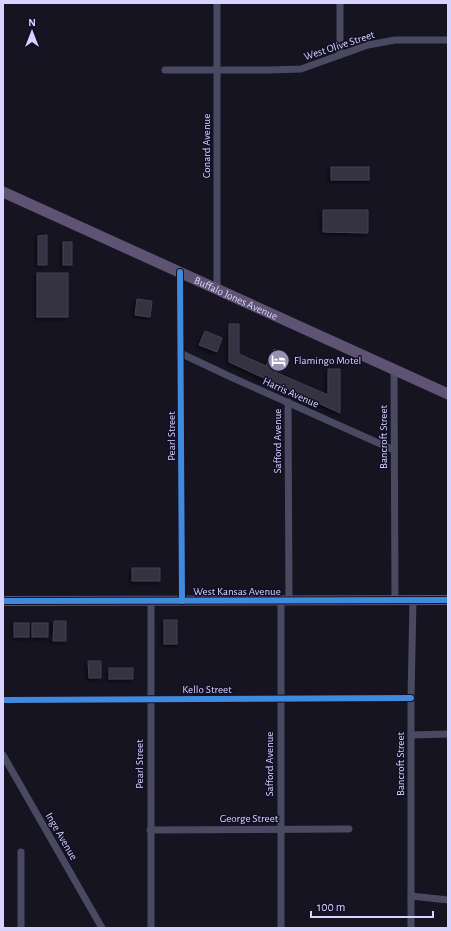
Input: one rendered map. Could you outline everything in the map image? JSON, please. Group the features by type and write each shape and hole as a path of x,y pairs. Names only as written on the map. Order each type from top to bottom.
{"main road":[{"name":"Buffalo Jones Avenue","path":"3,192 448,394"}],"street":[{"name":"Conard Avenue","path":"217,3 217,289"},
{"path":"340,3 340,55"},
{"name":"West Olive Street","path":"165,70 301,69 368,45 395,40 448,40"},
{"name":"Pearl Street","path":"180,272 182,601"},
{"name":"Harris Avenue","path":"180,353 394,450"},
{"name":"Bancroft Street","path":"394,370 395,600"},
{"name":"Safford Avenue","path":"281,928 281,699 285,601 288,402"},
{"name":"Pearl Street","path":"151,600 151,928"},
{"name":"West Kansas Avenue","path":"3,602 151,600 448,600"},
{"name":"Bancroft Street","path":"411,928 411,698 413,600"},
{"name":"Kello Street","path":"3,700 411,698"},
{"path":"412,734 448,734"},
{"name":"Inge Avenue","path":"3,755 102,928"},
{"name":"George Street","path":"150,830 349,829"},
{"path":"21,852 21,928"},
{"path":"411,896 448,900"}],"building":[{"path":"331,167 369,167 369,180 331,180"},
{"path":"323,210 368,210 368,233 323,232"},
{"path":"47,235 47,265 38,265 38,236"},
{"path":"63,242 72,242 72,265 63,265"},
{"path":"37,273 68,273 68,317 37,317"},
{"path":"137,299 152,301 150,317 135,315"},
{"path":"229,324 239,324 239,354 266,366 274,349 283,353 275,372 328,395 328,369 340,369 340,413 229,362"},
{"path":"205,331 222,338 217,352 199,345"},
{"path":"132,568 160,568 160,581 132,581"},
{"path":"164,620 177,620 177,644 164,644"},
{"path":"54,621 66,621 66,641 53,641"},
{"path":"14,623 29,623 29,637 14,637"},
{"path":"32,623 48,623 48,637 32,637"},
{"path":"88,661 101,661 101,678 89,678"},
{"path":"109,668 133,668 133,679 109,679"}],"cycle path":[{"path":"180,272 182,601"},
{"path":"3,601 448,600"},
{"path":"3,700 411,698"}],"place":[{"name":"Flamingo Motel","path":"278,360"}]}
